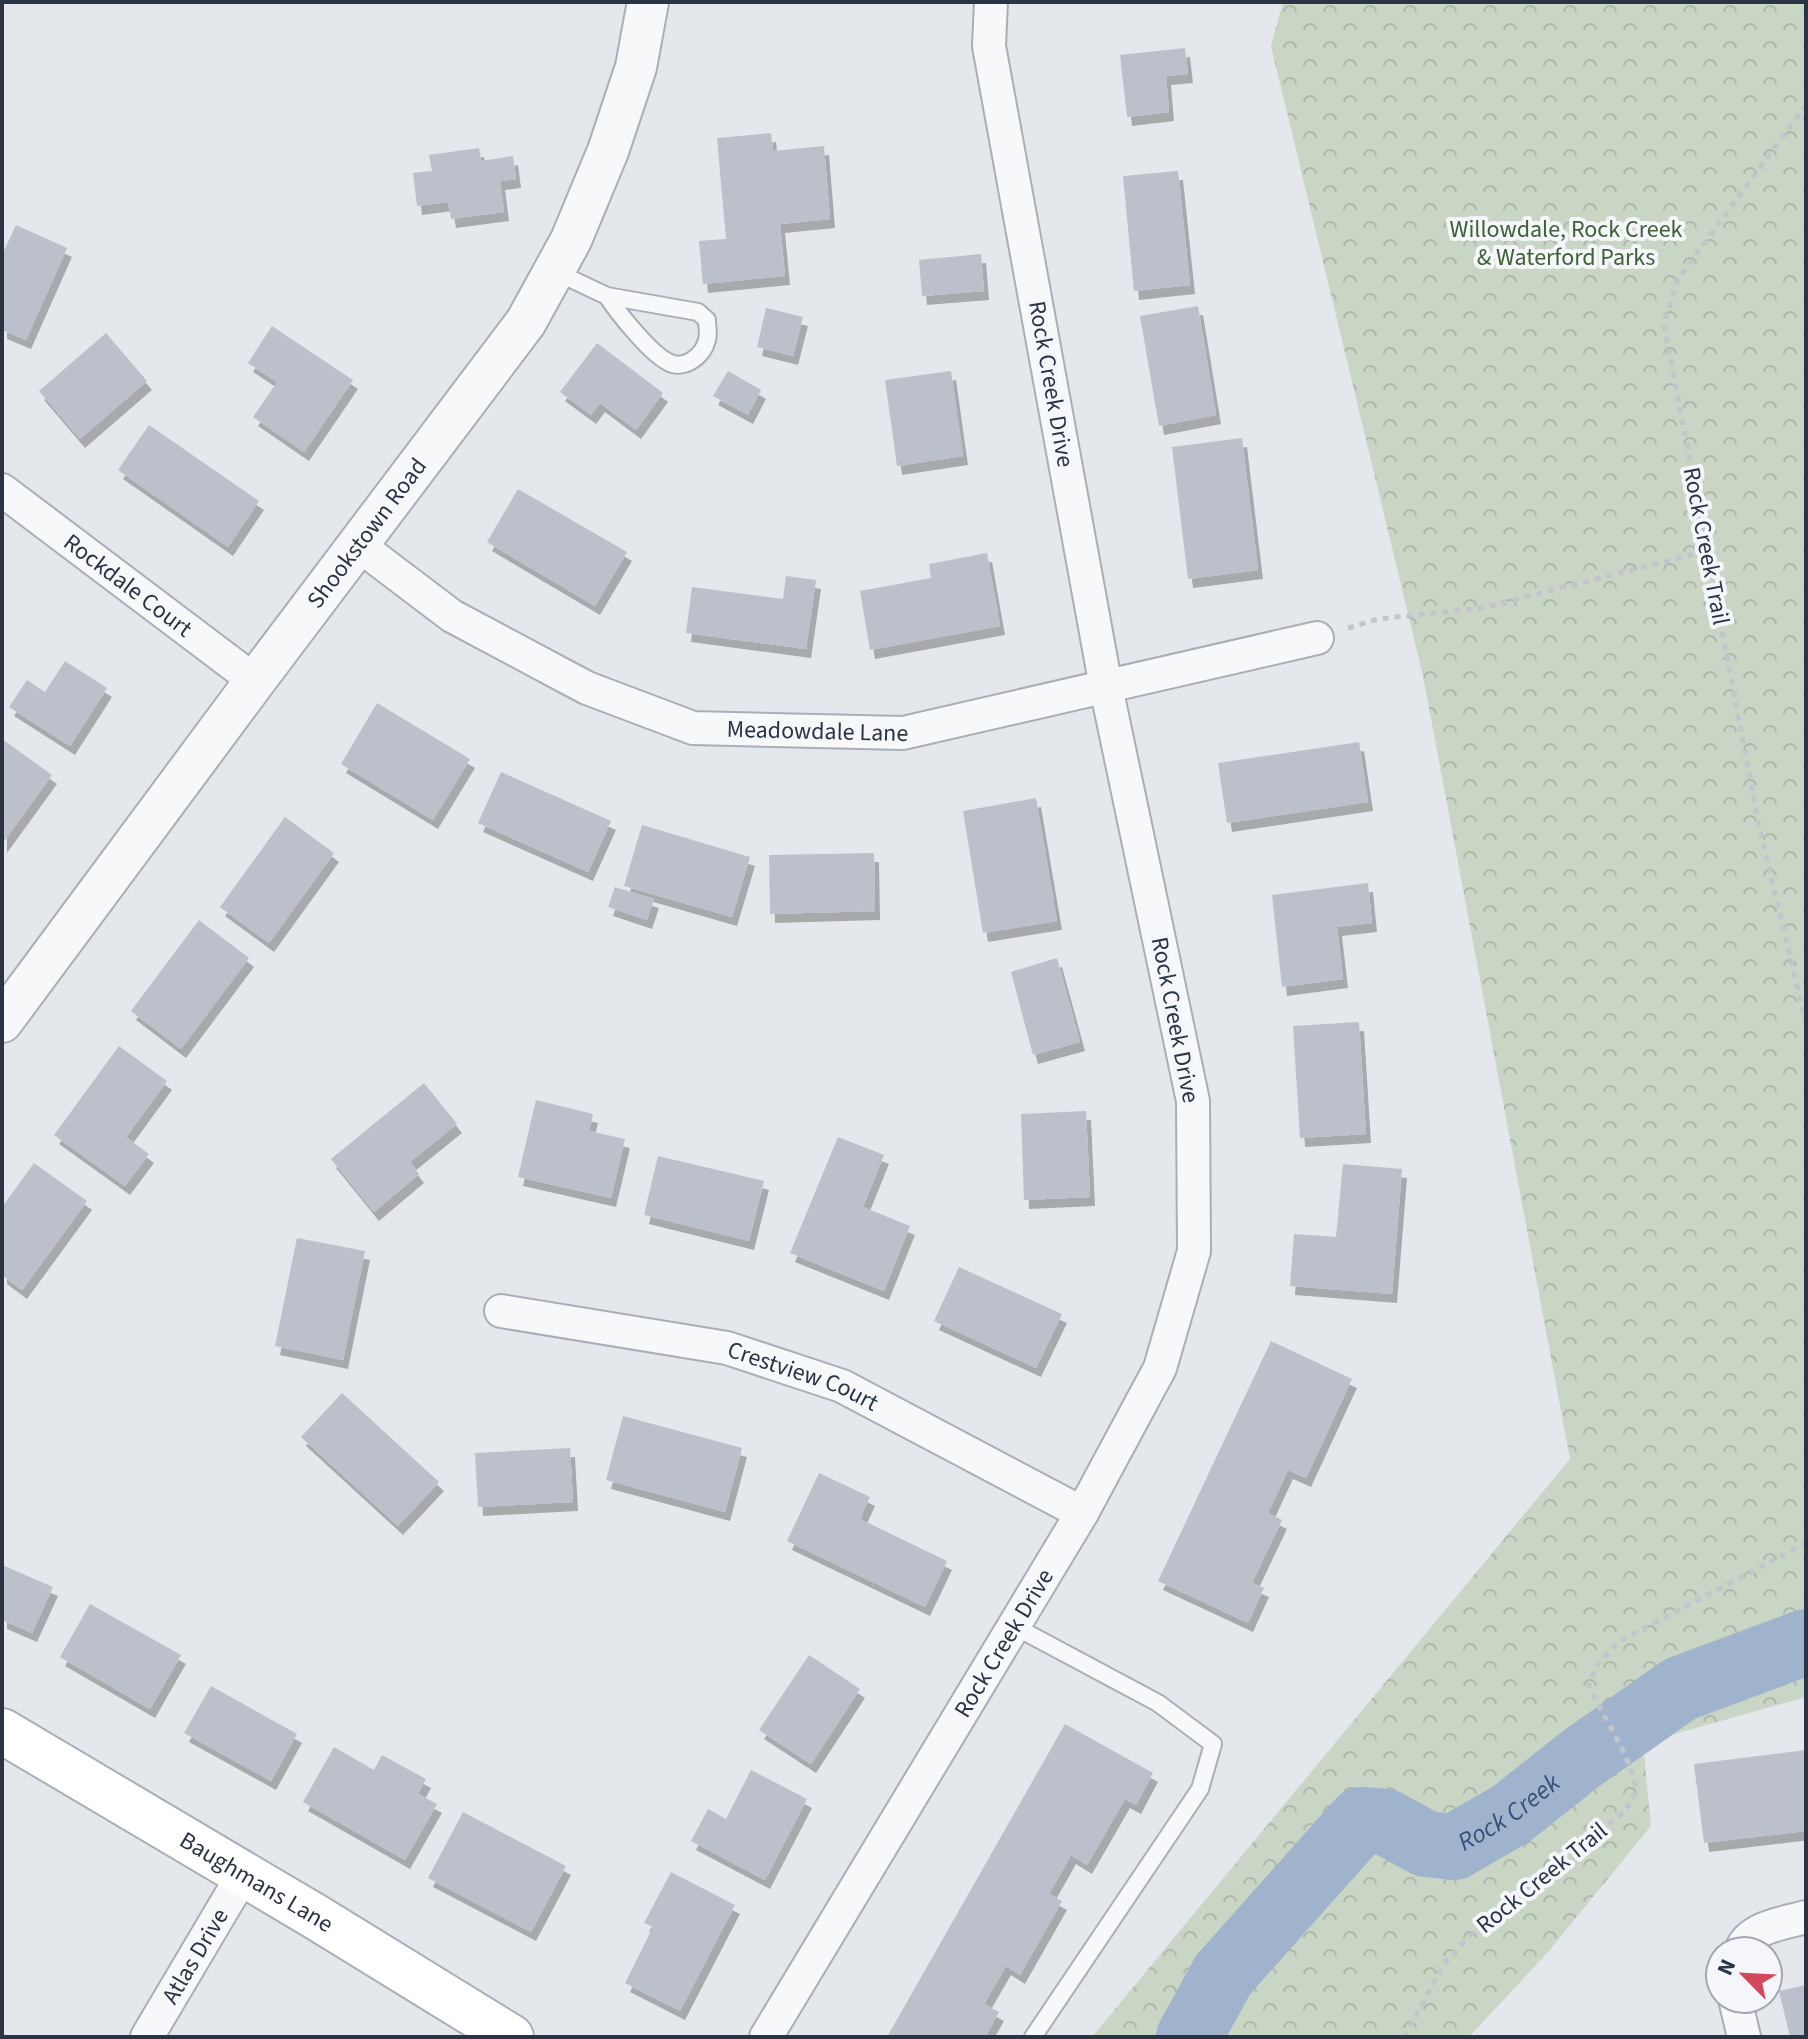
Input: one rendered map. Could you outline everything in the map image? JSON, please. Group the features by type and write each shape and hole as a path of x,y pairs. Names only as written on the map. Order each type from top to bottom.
{"main road":[{"name":"Baughmans Lane","path":"2,1731 511,2037"}],"street":[{"name":"Shookstown Road","path":"2,1022 526,322 571,240 608,151 636,67 648,2"},
{"name":"Rock Creek Drive","path":"766,2037 1082,1513 1160,1368 1194,1251 1193,1101 1106,687 989,46 991,2"},
{"name":"Rockdale Court","path":"2,490 255,681"},
{"name":"Meadowdale Lane","path":"357,544 452,616 587,688 693,728 903,733 1317,638"},
{"name":"Crestview Court","path":"501,1311 727,1348 842,1386 1082,1513"},
{"name":"Atlas Drive","path":"147,2037 243,1875"},
{"path":"1756,1935 1768,1927 1806,1917"},
{"path":"1739,2015 1744,2037"}],"lane":[{"path":"554,271 607,296 698,312 707,320 707,339 696,359 682,365 668,362 622,319 607,296"},
{"path":"1014,1626 1158,1703 1213,1744 1200,1789 1033,2037"}],"path":[{"name":"Rock Creek Trail","path":"1806,105 1678,279 1664,324 1758,821 1806,1024"},
{"path":"1317,638 1378,619 1482,608 1706,551"},
{"name":"Rock Creek Trail","path":"1404,2037 1444,1964 1486,1918 1625,1811 1635,1793 1634,1777 1626,1755 1596,1705 1589,1685 1597,1665 1620,1641 1806,1543"}],"green space":[{"name":"Willowdale, Rock Creek & Waterford Parks","path":"1283,2 1806,2 1806,1697 1643,1743 1651,1826 1548,1952 1469,2037 1092,2037 1570,1459 1423,676 1271,46"}],"building":[{"path":"1185,48 1188,74 1166,76 1169,112 1127,117 1120,55"},
{"path":"771,133 773,151 824,146 830,219 780,224 785,276 703,284 699,241 726,239 717,138"},
{"path":"479,148 481,161 513,156 516,179 500,181 504,212 451,219 448,202 417,206 413,173 432,171 429,155"},
{"path":"1178,171 1190,285 1134,291 1123,176"},
{"path":"16,225 67,248 26,340 2,330 2,255"},
{"path":"981,254 984,291 922,296 919,260"},
{"path":"1198,306 1216,415 1159,426 1140,316"},
{"path":"766,308 803,317 793,356 757,347"},
{"path":"272,326 353,380 304,452 253,417 277,382 248,363"},
{"path":"106,333 147,381 80,439 39,391"},
{"path":"597,343 663,393 636,430 600,403 591,415 560,392"},
{"path":"728,371 761,390 748,415 713,396"},
{"path":"951,371 963,456 897,466 885,380"},
{"path":"149,425 259,501 228,547 118,470"},
{"path":"1242,438 1258,570 1188,579 1172,447"},
{"path":"518,489 627,552 595,606 487,542"},
{"path":"987,553 1000,626 870,650 860,591 931,578 929,564"},
{"path":"786,576 816,580 806,649 686,633 692,587 783,599"},
{"path":"65,661 107,688 70,746 9,707 27,680 45,692"},
{"path":"377,703 470,759 433,820 341,764"},
{"path":"2,739 52,775 2,844"},
{"path":"1359,742 1368,802 1227,823 1218,763"},
{"path":"501,772 611,821 588,872 478,823"},
{"path":"1036,798 1057,921 983,933 963,811"},
{"path":"285,817 334,853 269,943 220,907"},
{"path":"642,825 750,857 732,917 624,886"},
{"path":"874,853 875,911 770,914 769,855"},
{"path":"1368,883 1372,923 1337,927 1343,979 1282,987 1272,895"},
{"path":"615,887 654,899 647,920 608,907"},
{"path":"199,920 249,958 181,1049 131,1011"},
{"path":"1057,958 1080,1042 1033,1055 1011,972"},
{"path":"1359,1022 1366,1134 1300,1138 1293,1026"},
{"path":"119,1046 167,1081 126,1137 149,1154 125,1186 54,1135"},
{"path":"424,1083 457,1124 410,1162 419,1174 374,1212 331,1159"},
{"path":"536,1100 593,1114 589,1131 625,1139 611,1198 518,1177"},
{"path":"1086,1111 1090,1197 1024,1200 1021,1114"},
{"path":"838,1137 884,1155 863,1207 910,1226 884,1291 790,1253"},
{"path":"658,1156 764,1181 749,1241 644,1215"},
{"path":"34,1163 87,1201 22,1290 2,1275 2,1207"},
{"path":"1343,1164 1402,1169 1392,1294 1290,1286 1294,1234 1336,1237"},
{"path":"297,1238 365,1251 343,1360 275,1346"},
{"path":"959,1267 1062,1314 1036,1368 934,1321"},
{"path":"1271,1341 1352,1379 1306,1478 1288,1470 1268,1513 1282,1520 1252,1583 1264,1588 1248,1623 1158,1581"},
{"path":"342,1393 439,1482 398,1526 301,1437"},
{"path":"623,1416 742,1448 725,1512 606,1480"},
{"path":"570,1448 573,1502 478,1507 475,1453"},
{"path":"819,1473 870,1497 860,1519 947,1561 925,1607 787,1541"},
{"path":"2,1565 53,1587 32,1633 2,1620"},
{"path":"90,1604 181,1655 150,1709 60,1657"},
{"path":"809,1655 860,1689 811,1764 759,1730"},
{"path":"211,1686 297,1734 271,1781 184,1733"},
{"path":"1065,1724 1153,1773 1136,1805 1125,1799 1087,1865 1071,1855 1049,1894 1062,1901 1020,1975 1006,1966 984,2004 999,2012 985,2037 887,2037"},
{"path":"334,1747 374,1770 382,1755 426,1779 418,1794 437,1804 405,1860 303,1802"},
{"path":"1806,1750 1806,1831 1704,1843 1694,1764"},
{"path":"751,1770 807,1799 765,1880 691,1841 708,1809 726,1819"},
{"path":"463,1812 566,1866 531,1932 428,1878"},
{"path":"671,1872 735,1905 680,2011 625,1983 653,1927 644,1923"},
{"path":"1806,1985 1806,2037 1790,2037 1784,2012 1784,1990"}],"waterway":[{"name":"Rock Creek","path":"1189,2037 1223,1975 1361,1820 1386,1822 1426,1844 1454,1847 1510,1815 1582,1758 1680,1689 1806,1642"}]}
